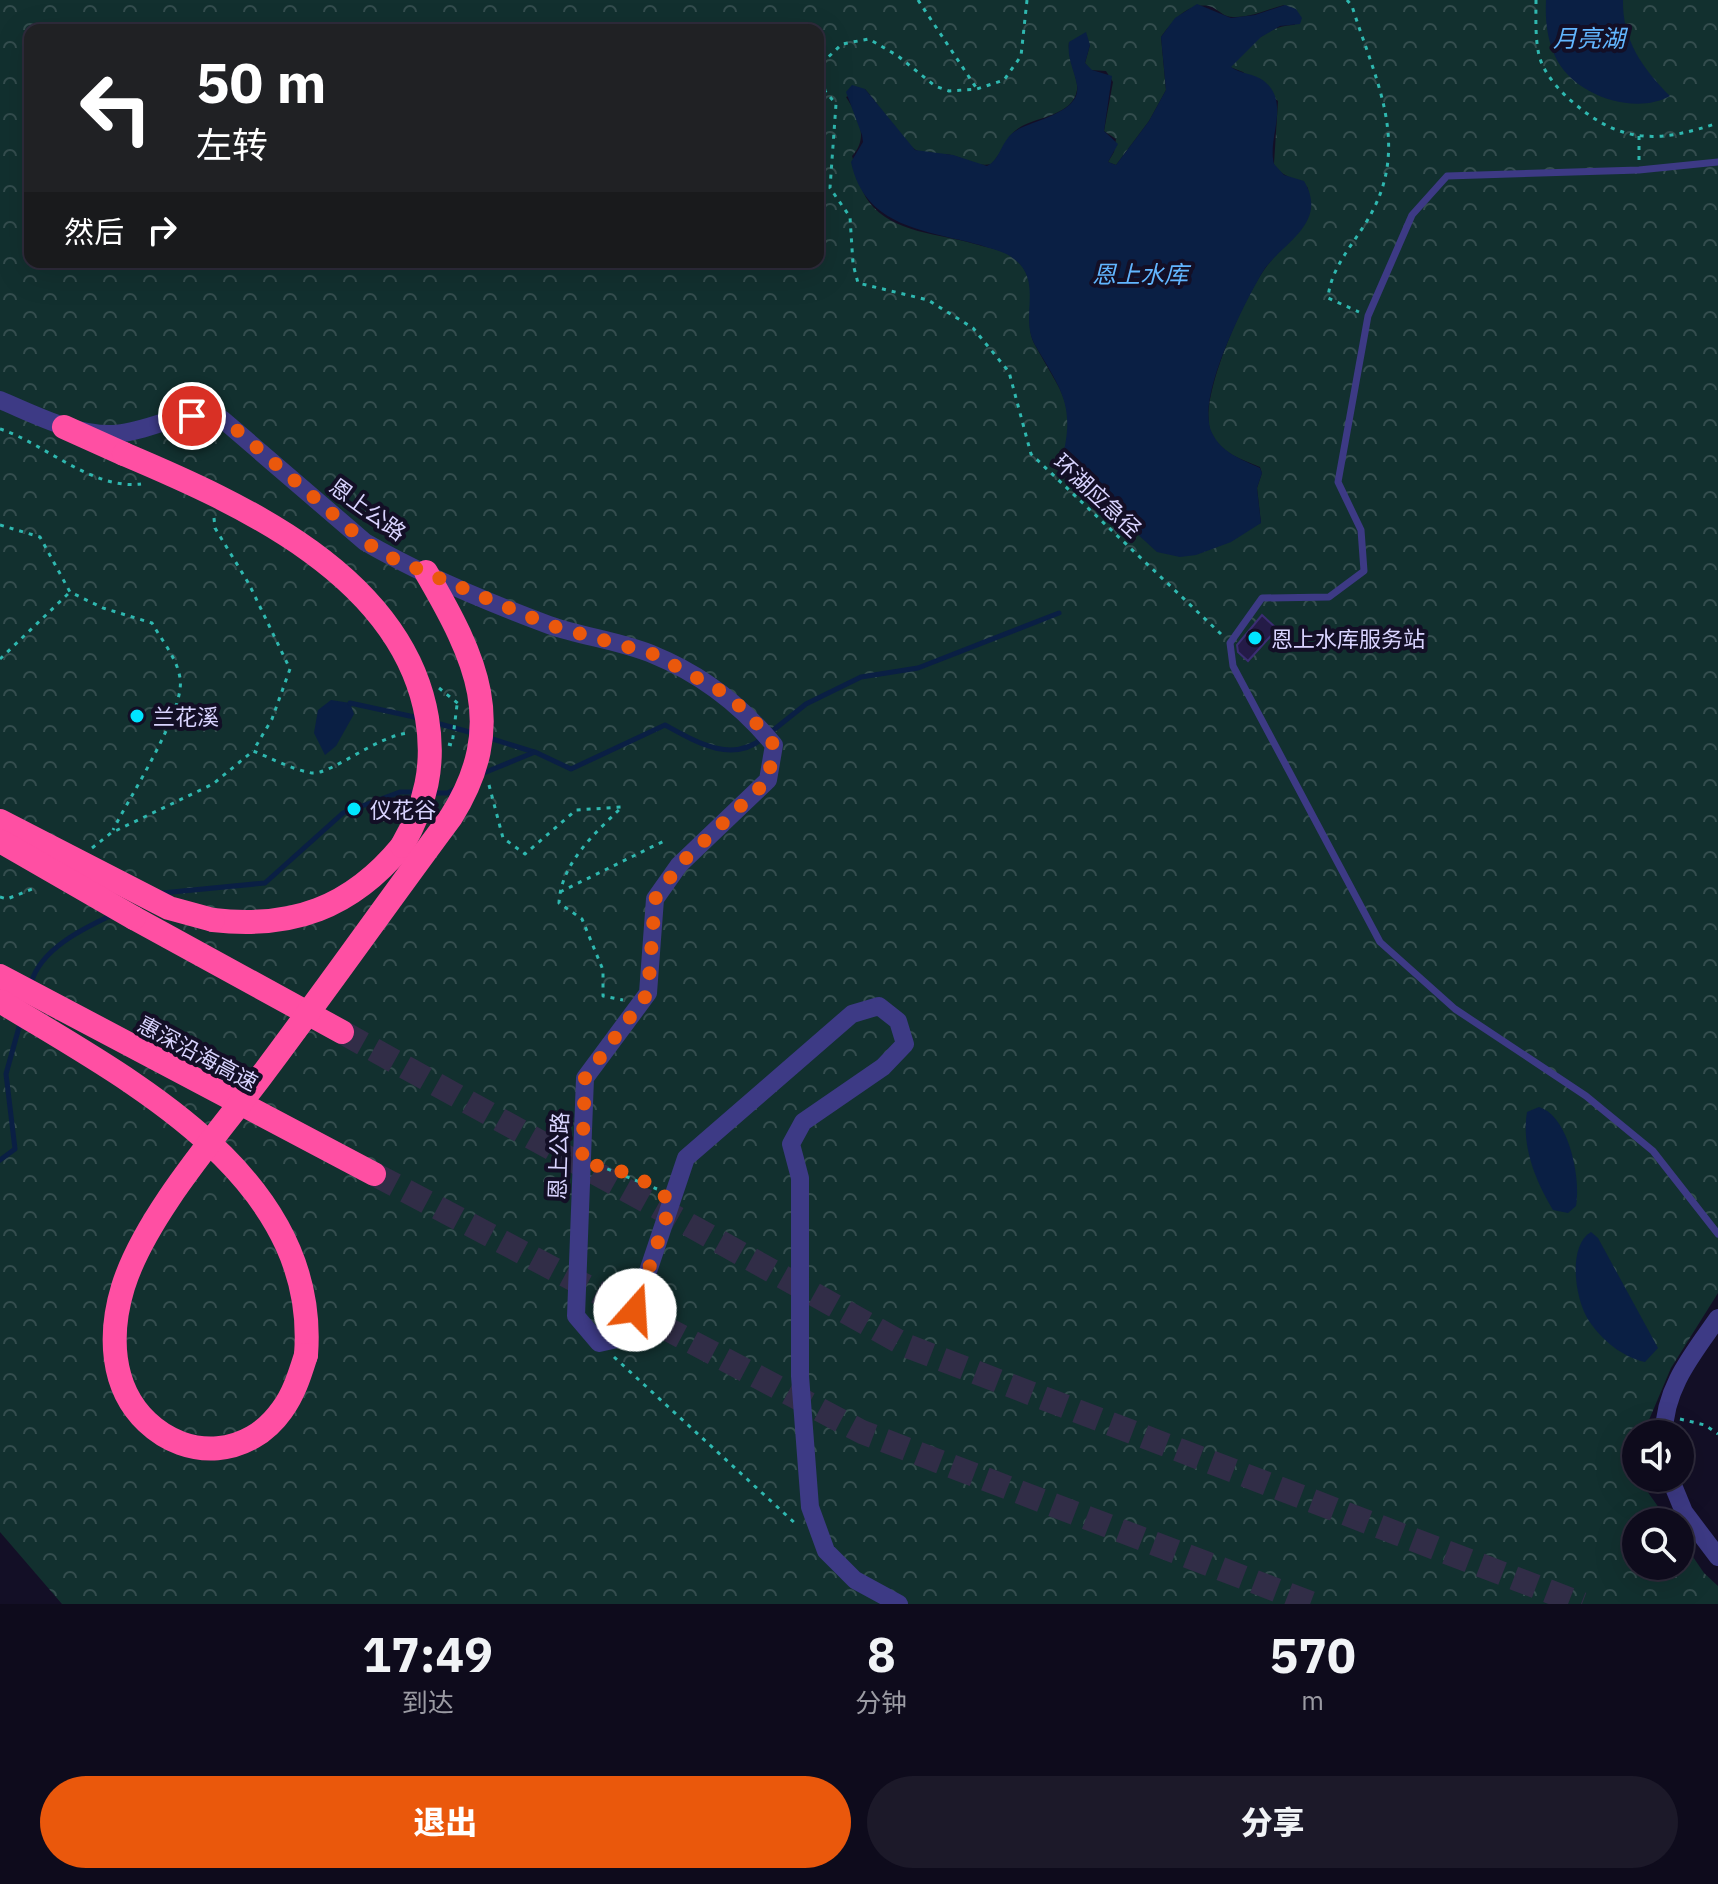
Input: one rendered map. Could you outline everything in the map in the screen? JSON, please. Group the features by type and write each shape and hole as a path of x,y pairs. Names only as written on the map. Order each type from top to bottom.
{"highway":[{"path":"0,821 169,908 213,920 244,923 288,921 328,907 386,866 417,820 431,766 430,734 419,682 408,654 388,626 325,564 269,523 196,484 64,427"},
{"path":"0,1001 148,1092 235,1166 271,1217 302,1288 309,1321 306,1355 283,1409 259,1435 223,1449 201,1450 159,1434 140,1416 126,1394 117,1371 114,1343 116,1314 136,1256 185,1177 451,817 474,774 484,723 476,672 468,647 426,572"},
{"path":"0,841 342,1032"},
{"name":"惠深沿海高速","path":"0,976 374,1174"}],"street":[{"name":"恩上公路","path":"0,400 64,427 110,434 140,431 202,414 222,419 347,528 392,558 549,625 653,654 721,691 748,713 774,745 768,780 679,865 655,899 648,993 585,1078 576,1316 599,1343"},
{"path":"599,1343 626,1337 686,1158 852,1014 879,1006 898,1021 905,1044 883,1067 803,1122 791,1144 800,1178 800,1376 810,1507 826,1551 855,1580 899,1604"},
{"path":"1665,1420 1677,1378 1718,1318"},
{"path":"1676,1492 1684,1512 1718,1557"}],"lane":[{"path":"1718,162 1639,170 1447,176 1412,215 1368,316 1338,482 1361,530 1364,571 1329,597 1262,598 1230,643 1233,666 1380,942 1455,1009 1586,1096 1653,1151 1718,1234"}],"path":[{"path":"918,0 977,89 1004,80 1021,56 1027,0"},
{"path":"1347,0 1352,6 1391,130 1388,175 1373,211 1330,278 1328,298 1368,316"},
{"path":"1536,0 1539,58 1563,94 1599,125 1639,136 1680,135 1718,123"},
{"name":"环湖应急径","path":"824,61 842,44 869,39 898,56 935,86 949,91 977,89"},
{"name":"环湖应急径","path":"824,84 825,91 836,104 830,188 850,217 853,264 858,283 928,300 973,328 1009,372 1031,454 1230,643"},
{"path":"1639,136 1639,170"},
{"path":"0,429 61,462 128,485 144,484"},
{"path":"86,852 111,833 213,784 253,751 272,719 290,669 249,584 215,528 214,514"},
{"path":"0,525 40,537 70,592 103,608 152,623 177,663 181,682 177,707 166,734 111,833"},
{"path":"0,659 70,592"},
{"path":"431,680 457,705 452,745 437,740"},
{"path":"253,751 314,774 335,766 363,748 407,732 422,736"},
{"path":"488,781 503,838 525,854 576,810 622,807 582,846 560,892 559,903 582,919 603,970 603,996 623,1000"},
{"path":"560,892 664,841"},
{"path":"0,897 7,899 48,882"},
{"path":"582,1164 608,1166 642,1180 659,1190 671,1203"},
{"path":"599,1343 800,1528"},
{"path":"1694,1425 1705,1425 1718,1434"}],"green space":[{"path":"0,0 1718,0 1718,1293 1671,1368 1649,1420 1622,1420 1622,1492 1648,1492 1659,1508 1622,1508 1622,1580 1694,1580 1694,1558 1718,1586 1718,1604 62,1604 0,1532","holes":["1284,5 1295,25 1276,28 1250,45 1230,67 1243,72 1278,101 1274,164 1281,172 1308,188 1306,217 1296,235 1264,270 1245,303 1216,375 1208,417 1211,432 1220,445 1260,467 1262,473 1257,488 1261,523 1158,552 1062,465 1068,427 1065,401 1031,335 1030,290 1024,268 1001,251 918,231 879,212 863,192 852,156 861,135 855,112 846,97 865,89 918,151 950,155 977,164 991,164 1016,130 1069,105 1077,90 1069,42 1090,45 1085,63 1091,70 1106,71 1113,82 1104,131 1116,139 1108,162 1116,165 1149,121 1166,90 1161,37 1176,19 1196,6 1212,7 1235,17"]}],"water":[{"name":"月亮湖","path":"1546,0 1623,0 1630,41 1651,75 1670,96 1639,104 1622,102 1605,98 1575,82 1563,70 1552,49 1547,29"},
{"name":"恩上水库","path":"1197,4 1231,18 1255,15 1285,5 1296,9 1302,18 1300,24 1280,26 1261,37 1231,67 1260,78 1272,90 1277,110 1274,164 1284,175 1304,181 1311,210 1299,233 1270,263 1254,287 1224,352 1210,398 1209,418 1216,440 1233,455 1260,468 1262,473 1257,488 1261,523 1231,542 1196,555 1180,557 1157,552 1061,464 1067,414 1059,388 1031,334 1030,289 1023,268 1002,252 900,223 869,201 858,184 851,162 863,142 846,92 852,85 865,89 915,150 953,155 987,166 1014,132 1072,103 1077,85 1069,42 1086,32 1090,45 1085,63 1092,70 1112,76 1104,131 1118,144 1108,162 1116,165 1149,121 1166,90 1161,37 1175,18"},
{"path":"331,700 350,703 354,714 336,746 325,755 314,733 318,710"},
{"path":"1539,1107 1558,1122 1571,1150 1577,1194 1576,1206 1568,1213 1553,1210 1531,1163 1526,1138 1527,1112"},
{"path":"1591,1232 1598,1238 1658,1348 1645,1362 1613,1347 1594,1328 1584,1312 1577,1287 1576,1261 1583,1239"}],"building":[{"name":"恩上水库服务站","path":"1262,615 1277,629 1248,661 1238,652 1237,645"}],"waterway":[{"path":"771,732 806,704 861,677 918,668 1059,613"},
{"path":"350,703 419,718"},
{"path":"436,723 473,733"},
{"path":"481,774 535,752 571,769 665,725 701,743 727,750 751,746 763,738"},
{"path":"486,737 534,752"},
{"path":"430,793 448,793 455,789"},
{"path":"162,893 265,883 343,813 400,792 416,792"},
{"path":"31,983 36,971 53,950 112,915"},
{"path":"0,1160 15,1149 6,1074 21,1020"}],"tunnel":[{"path":"342,1032 907,1346 1582,1604"},
{"path":"374,1174 862,1432 1313,1604"}],"place":[{"name":"恩上水库服务站","path":"1255,638"},
{"name":"兰花溪","path":"137,716"},
{"name":"仪花谷","path":"354,809"}],"route":[{"path":"192,416 213,415 231,425 338,521 392,558 549,625 653,654 721,691 748,713 774,745 768,780 679,865 655,899 649,941 648,993 585,1078 582,1164 608,1166 642,1180 659,1190 671,1203 635,1310"}]}
